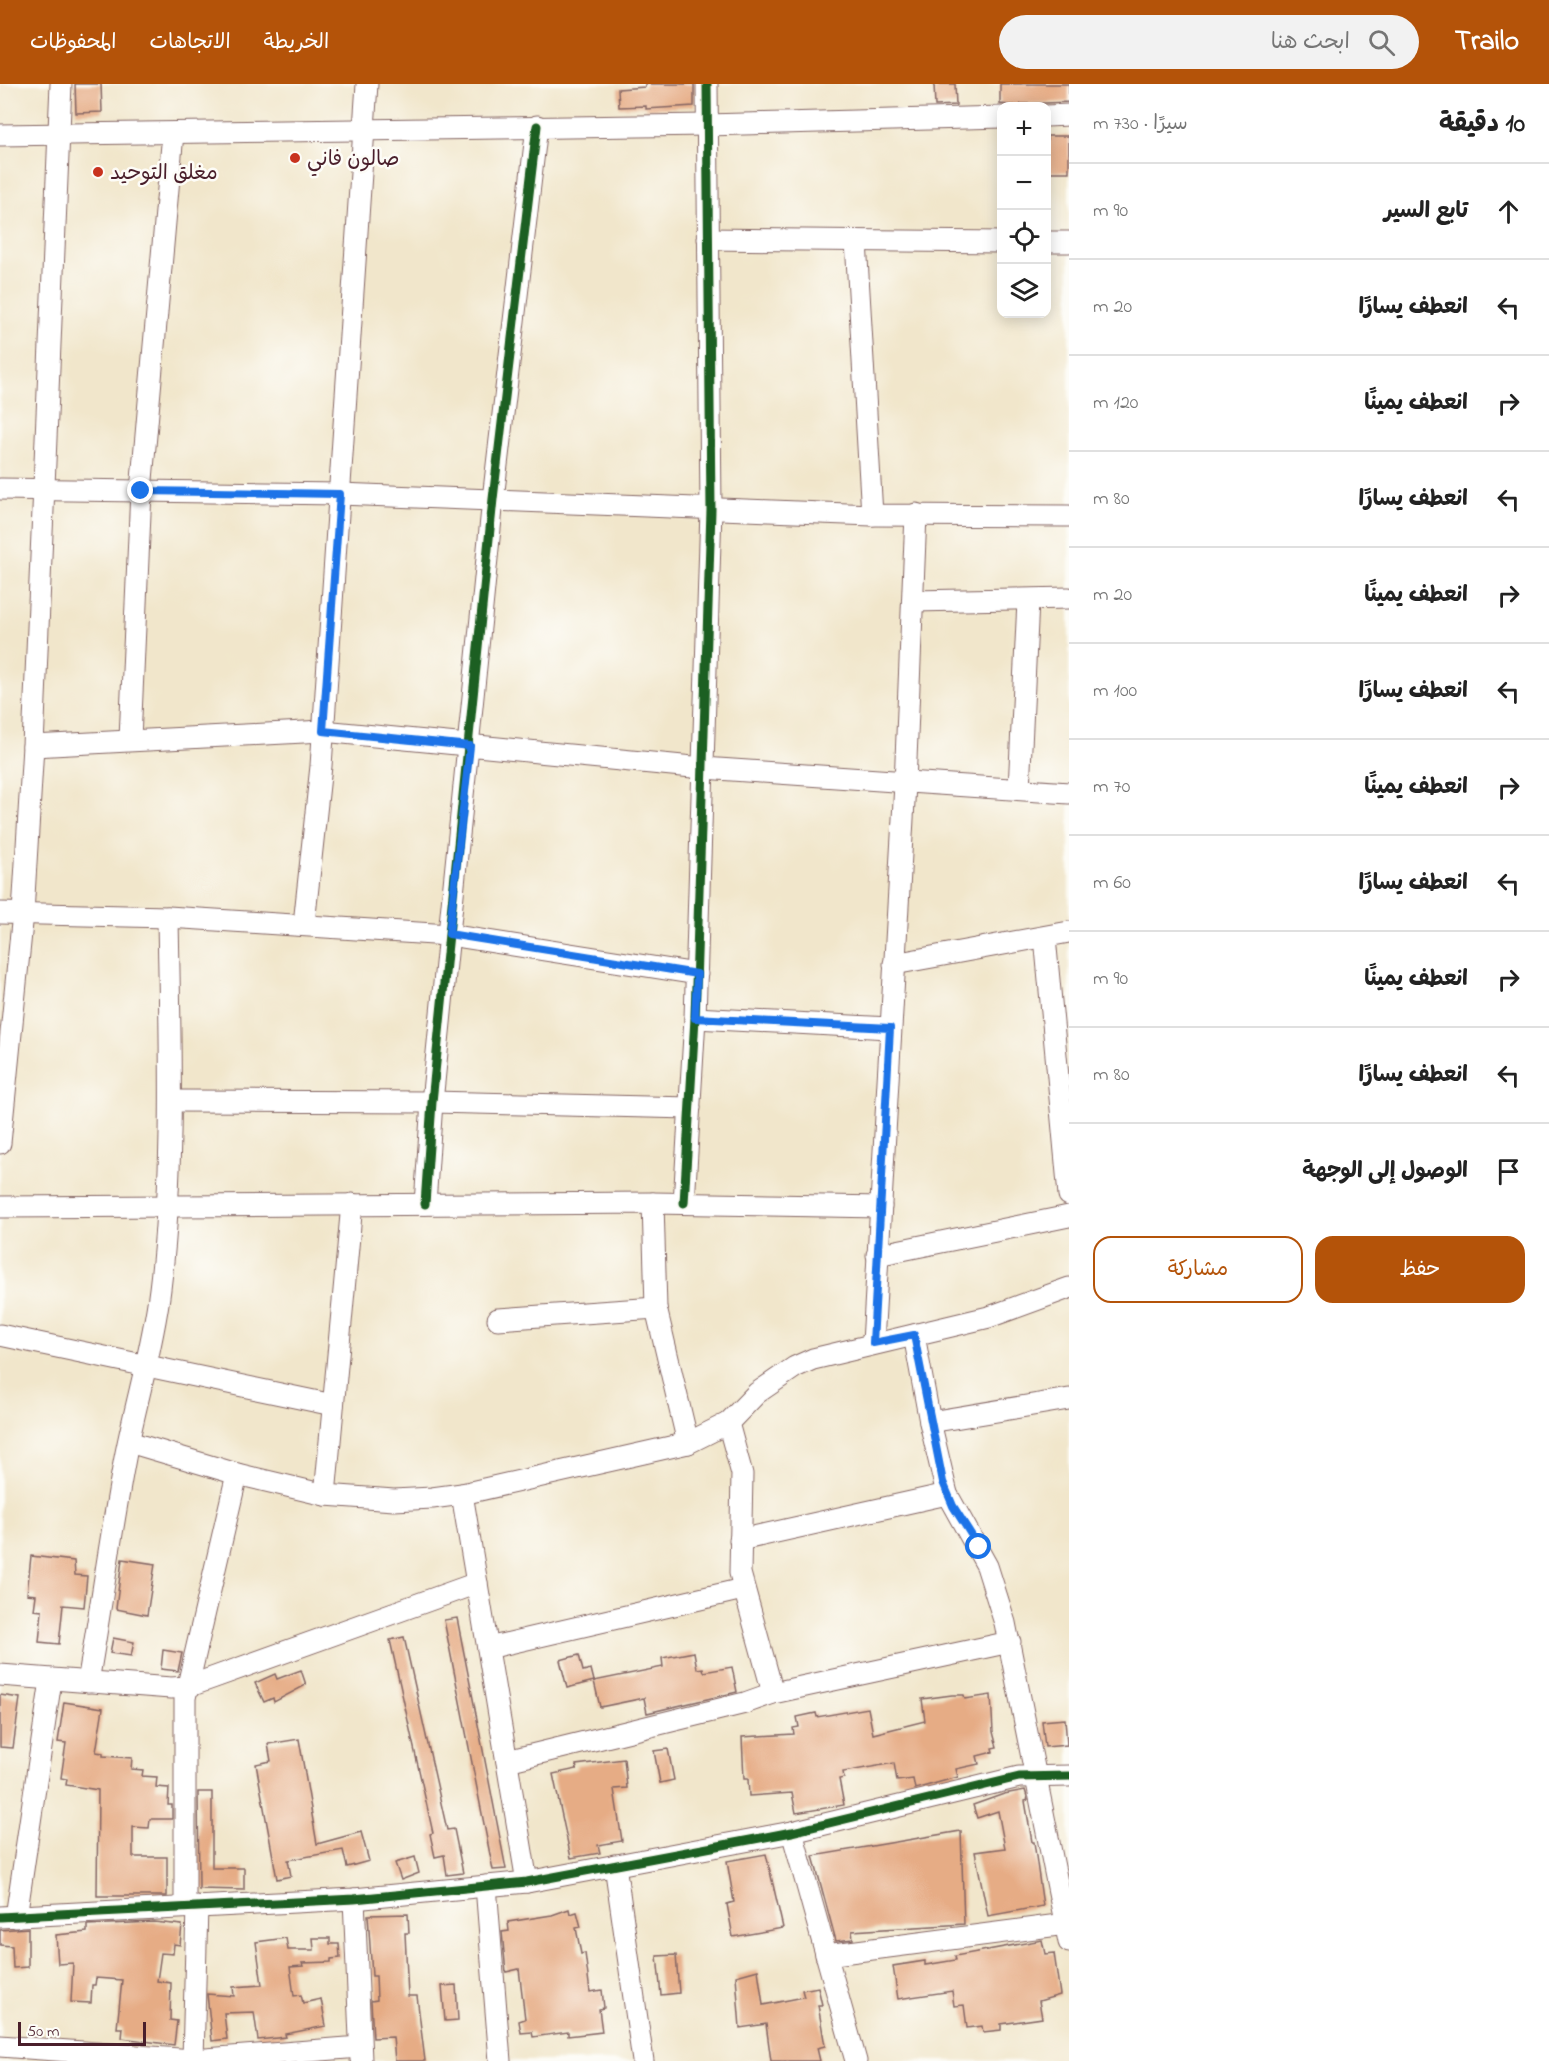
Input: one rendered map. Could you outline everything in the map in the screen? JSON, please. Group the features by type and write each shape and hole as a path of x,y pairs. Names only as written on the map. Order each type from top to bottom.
{"street":[{"path":"0,1143 23,913 33,746 62,84"},
{"path":"304,924 323,731 367,84"},
{"path":"684,1203 697,974 711,510 707,84"},
{"path":"1051,116 1069,115"},
{"path":"0,135 707,125 997,117"},
{"path":"425,1204 432,1102 470,746 493,499 537,126"},
{"path":"130,739 141,491 173,133"},
{"path":"708,239 997,242"},
{"path":"856,241 872,515"},
{"path":"1051,242 1069,242"},
{"path":"0,489 340,494 872,515 1069,516"},
{"path":"873,1343 905,784 916,514"},
{"path":"914,601 1028,601 1069,598"},
{"path":"1019,789 1028,601"},
{"path":"33,746 130,739 323,731 703,768 905,784 1069,793"},
{"path":"0,912 168,917 449,934 697,974"},
{"path":"88,1683 129,1442 148,1365 160,1291 167,1208 171,1101 168,917"},
{"path":"894,964 1069,932"},
{"path":"1046,937 1069,1195"},
{"path":"695,1018 890,1028"},
{"path":"171,1101 432,1102 690,1108"},
{"path":"653,1203 656,1308 688,1443"},
{"path":"0,1207 167,1208 352,1204 684,1203 881,1207"},
{"path":"325,1495 352,1204"},
{"path":"878,1255 1069,1216"},
{"path":"129,1442 237,1474 325,1495 394,1500 462,1494 688,1443 728,1423 757,1393 795,1366 831,1353 989,1317 1069,1288"},
{"path":"498,1319 656,1308"},
{"path":"0,1335 333,1405"},
{"path":"826,1955 1067,1933 1010,1642 987,1566 947,1494 930,1422 914,1335"},
{"path":"930,1422 1069,1399"},
{"path":"728,1423 742,1474 743,1513 739,1566 743,1589 773,1693"},
{"path":"193,2060 191,1906 183,1715 187,1687 237,1474"},
{"path":"462,1494 527,1882"},
{"path":"740,1540 947,1494"},
{"path":"0,1675 88,1683 187,1687 477,1583"},
{"path":"488,1648 743,1589"},
{"path":"507,1761 745,1703 773,1693 1010,1642"},
{"path":"51,1680 8,1917 354,1899 527,1882 792,1832 1036,1775 1069,1776"},
{"path":"792,1832 856,2061"},
{"path":"615,1865 643,2061"},
{"path":"486,1886 500,2061"},
{"path":"0,2046 155,2060 360,2054 354,1899"}],"building":[{"path":"75,84 101,84 102,112 76,113"},
{"path":"645,84 694,84 694,106 646,109 646,106 619,107 618,89 645,87"},
{"path":"934,84 955,84 956,105 935,106"},
{"path":"1000,84 1069,84 1069,102 1000,102"},
{"path":"1051,136 1069,136 1069,172 1051,172"},
{"path":"31,1556 74,1561 75,1575 87,1576 84,1607 63,1605 59,1644 39,1642 42,1611 34,1610 36,1595 27,1594"},
{"path":"122,1559 155,1564 147,1615 116,1609"},
{"path":"457,1618 506,1869 493,1870 444,1620"},
{"path":"404,1637 447,1830 454,1829 463,1873 447,1875 444,1855 435,1857 430,1834 433,1833 390,1640"},
{"path":"113,1638 134,1642 131,1656 110,1653"},
{"path":"163,1650 182,1653 178,1671 161,1669"},
{"path":"694,1652 697,1669 703,1668 704,1672 732,1667 737,1692 647,1713 644,1698 600,1707 594,1681 663,1667 662,1658"},
{"path":"579,1655 583,1671 591,1669 594,1681 567,1688 560,1660"},
{"path":"301,1670 306,1685 274,1702 273,1698 264,1702 255,1683 275,1674 277,1679"},
{"path":"0,1695 20,1698 13,1748 0,1747"},
{"path":"964,1695 965,1699 991,1695 993,1732 997,1747 992,1748 993,1752 977,1756 979,1764 956,1769 958,1777 915,1789 913,1779 897,1781 894,1763 843,1772 844,1778 839,1779 844,1805 796,1813 792,1793 749,1796 748,1779 744,1779 742,1737 794,1734 793,1728 799,1727 797,1717 816,1713 817,1717 868,1708 873,1734 925,1721 922,1699"},
{"path":"64,1702 103,1708 96,1752 103,1753 103,1756 132,1758 131,1769 143,1770 142,1776 157,1777 156,1787 169,1788 168,1805 172,1805 172,1819 150,1819 149,1828 133,1827 133,1857 167,1857 167,1896 97,1896 98,1790 66,1785 67,1779 61,1778 66,1743 58,1742"},
{"path":"1065,1719 1067,1745 1045,1747 1042,1721"},
{"path":"299,1739 317,1844 361,1832 369,1861 347,1867 343,1850 288,1860 291,1876 277,1879 256,1764 271,1761 268,1744"},
{"path":"668,1749 674,1780 660,1783 654,1751"},
{"path":"624,1759 627,1788 614,1789 622,1841 598,1845 600,1853 571,1858 553,1774 577,1769 576,1765"},
{"path":"1025,1790 1043,1906 988,1916 975,1852 1005,1848 998,1811 977,1818 973,1805 1004,1794"},
{"path":"198,1792 212,1792 212,1868 244,1868 244,1890 199,1889"},
{"path":"961,1831 964,1924 852,1931 853,1939 836,1941 813,1856"},
{"path":"766,1854 783,1928 733,1937 727,1904 734,1902 727,1861"},
{"path":"415,1857 419,1873 401,1880 395,1863"},
{"path":"569,1909 570,1914 577,1912 581,1927 576,1928 581,1954 585,1953 590,1992 602,1990 604,2008 599,2009 602,2032 568,2036 568,2032 533,2037 532,2032 521,2033 519,2021 525,2019 519,1969 506,1972 502,1932 509,1931 508,1922 552,1915"},
{"path":"408,1914 409,1933 405,1933 408,1996 417,1996 425,2061 395,2061 393,2037 373,2038 371,2001 377,2000 376,1976 372,1976 368,1915"},
{"path":"154,1922 182,1925 180,1945 174,1944 173,1954 161,1953 157,1981 171,1983 170,2020 177,2021 174,2045 122,2038 123,2028 117,2028 122,1980 96,1978 95,1985 92,1985 91,2003 71,2002 73,1963 58,1964 56,1935 87,1932 87,1925"},
{"path":"28,1928 28,1967 13,1968 12,1946 0,1945 0,1930"},
{"path":"286,1938 288,1950 314,1950 313,1938 330,1938 330,1944 339,1944 340,1958 331,1959 331,1962 302,1963 303,1966 290,1967 294,1996 301,1995 303,2003 321,1999 326,2026 285,2034 286,2037 258,2040 254,2012 224,2013 227,2039 212,2041 207,1994 234,1996 233,1987 262,1985 256,1942"},
{"path":"1042,1940 1045,1954 1054,1953 1060,1995 1039,2001 1042,2018 1001,2024 1001,2030 983,2032 982,2026 967,2028 964,2005 954,2006 952,1991 898,1999 893,1966 925,1961 925,1965 956,1960 955,1956"},
{"path":"676,1955 679,1993 661,1995 657,1956"},
{"path":"758,1970 763,2005 804,1997 802,1990 818,1987 822,2005 818,2005 825,2046 817,2048 820,2061 771,2061 766,2024 740,2028 736,1976"},
{"path":"456,1985 458,2020 445,2021 442,1986"}],"cycle path":[{"path":"684,1203 695,1018 711,510 707,84"},
{"path":"425,1204 432,1102 493,499 537,126"},
{"path":"0,1917 354,1899 527,1882 792,1832 1019,1777 1069,1776"}],"place":[{"name":"صالون فاني","path":"295,158"},
{"name":"مغلق التوحيد","path":"98,172"}],"route":[{"path":"141,491 340,494 323,731 470,746 449,934 697,974 695,1018 890,1028 873,1343 914,1335 943,1482 953,1506 979,1547"}]}
